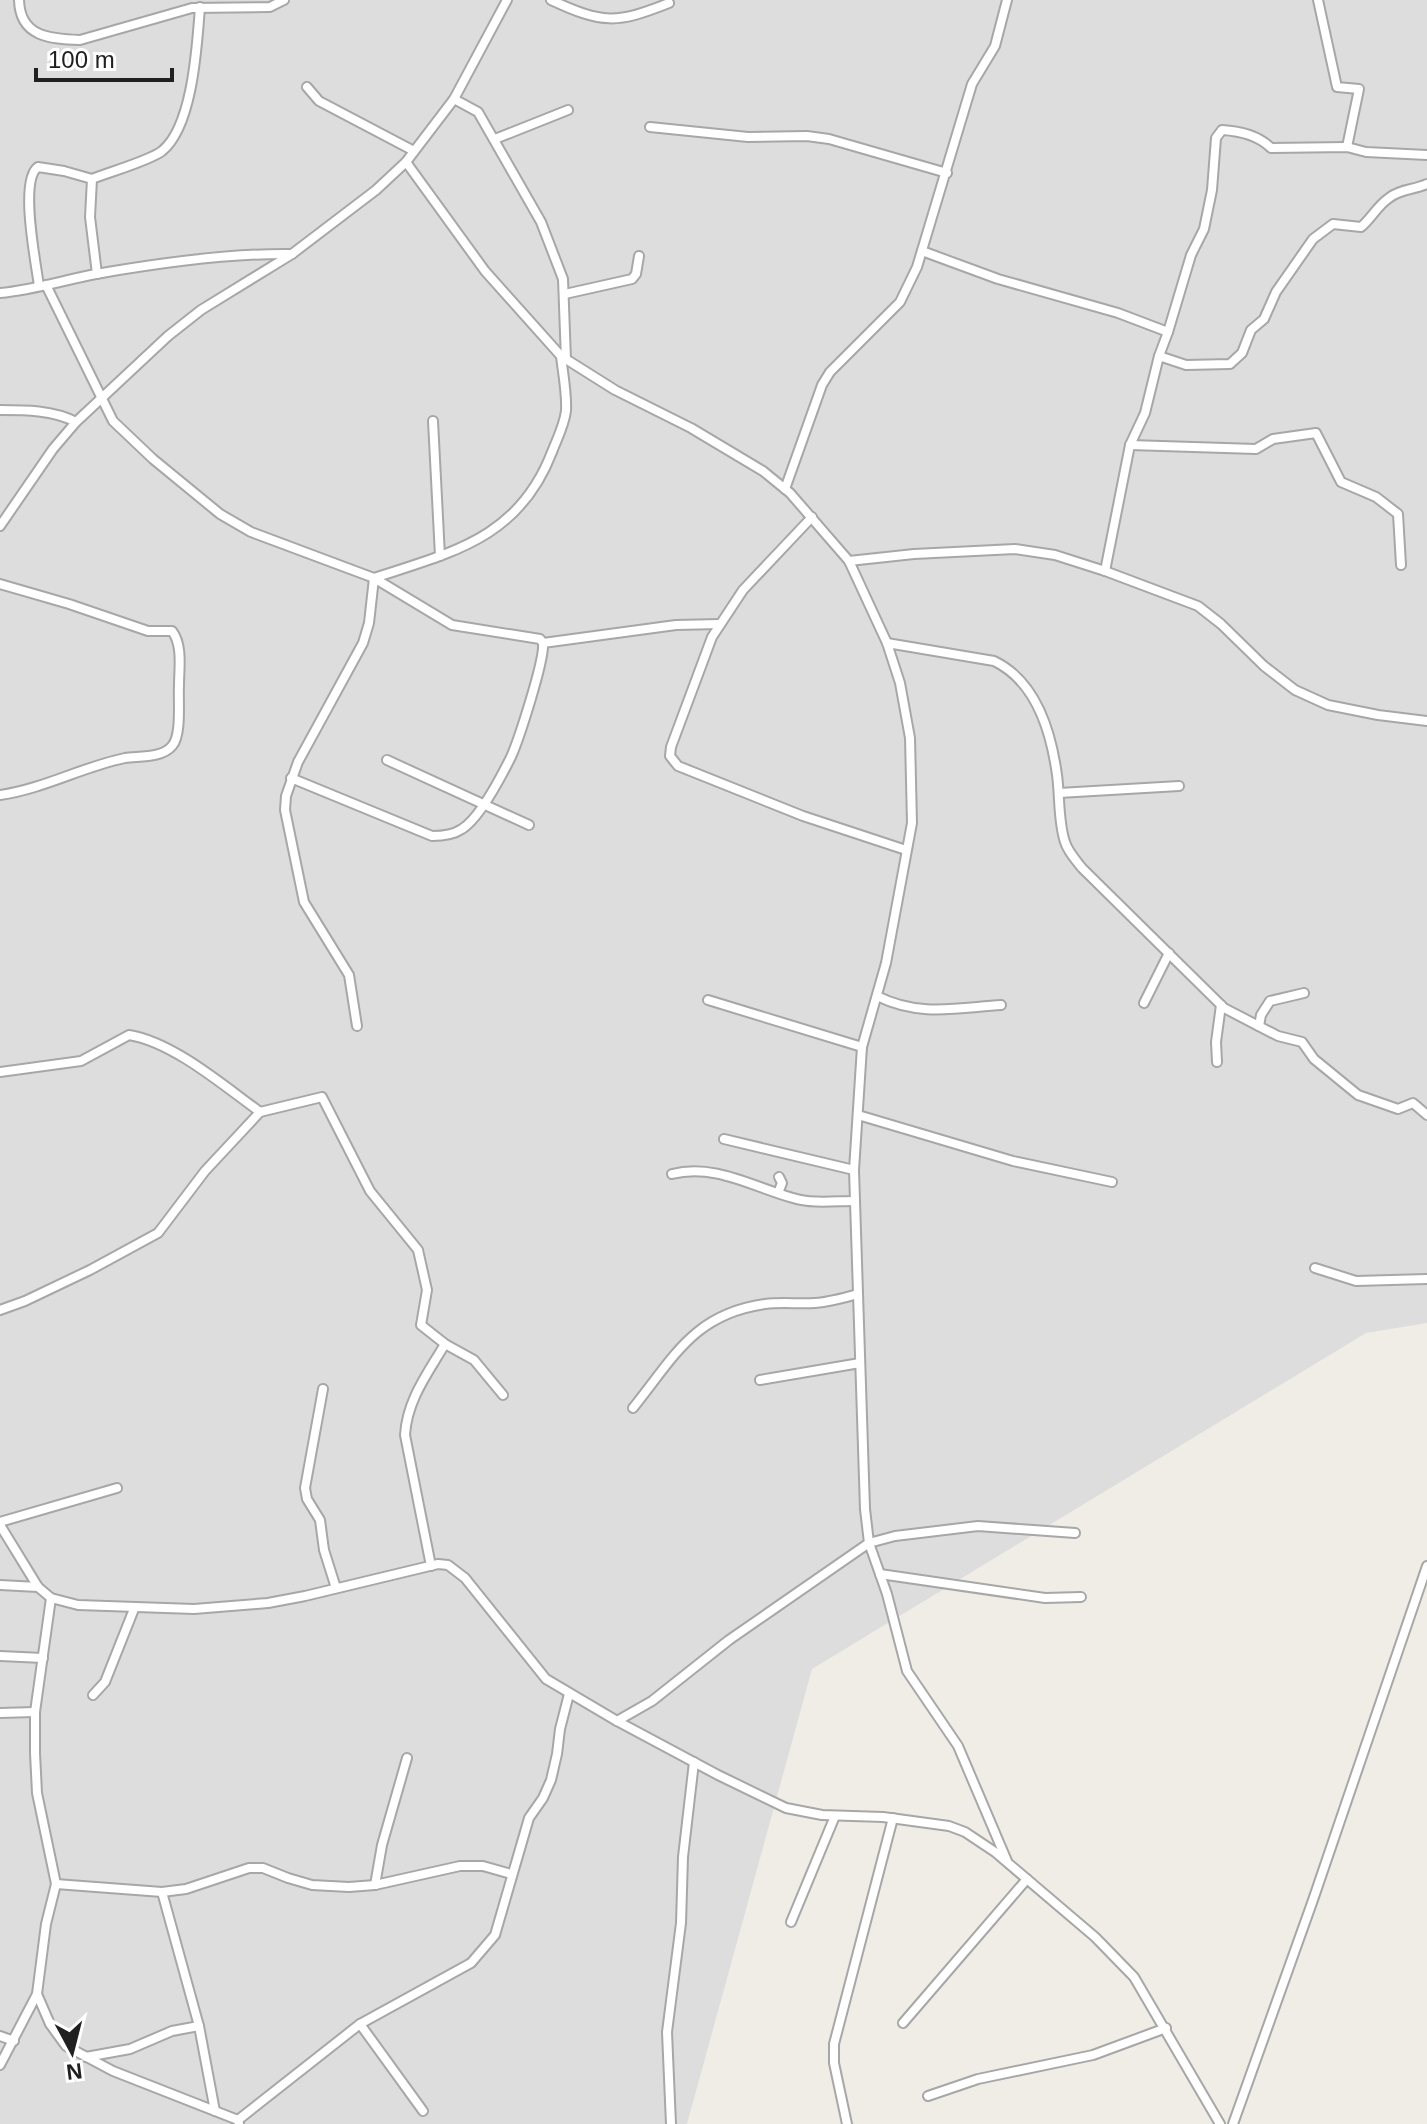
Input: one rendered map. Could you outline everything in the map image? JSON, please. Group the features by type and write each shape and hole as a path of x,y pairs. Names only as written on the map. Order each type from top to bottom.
{"street":[{"path":"19,0 25,25 48,36 66,40 95,37 195,5 270,7 284,0"},
{"path":"0,526 45,460 76,422 168,336 201,310 292,254 376,190 406,162 454,99 507,0"},
{"path":"551,0 579,13 603,19 630,19 669,3"},
{"path":"785,489 822,385 830,372 900,302 922,251 972,84 995,46 1007,0"},
{"path":"1318,0 1337,87 1359,89 1347,147"},
{"path":"195,5 190,88 183,120 163,150 92,179 42,166 32,171 29,205 43,286 100,398 113,421 134,442 220,514 251,532 374,578 452,625 540,639 544,647 512,755 484,803 462,829 444,836 432,836 291,778"},
{"path":"307,87 319,101 414,151"},
{"path":"374,578 456,550 508,522 535,490 564,421 563,279 541,222 495,139 478,112 454,99"},
{"path":"495,139 568,110"},
{"path":"650,127 748,137 807,136 829,139 947,173"},
{"path":"1105,571 1130,445 1145,413 1159,356 1191,255 1204,229 1212,190 1216,138 1222,130 1262,139 1271,148 1347,147 1366,152 1427,155"},
{"path":"406,162 485,271 564,358 615,390 691,428 763,471 785,489 849,561 887,643 900,683 910,738 912,823 886,963 862,1047 854,1170 865,1509 869,1543 907,1671 958,1746 1007,1861"},
{"path":"92,179 90,211 97,274"},
{"path":"1159,356 1186,365 1230,364 1242,353 1251,330 1264,319 1276,292 1313,239 1333,224 1361,227 1369,215 1399,191 1412,191 1427,184"},
{"path":"922,251 998,279 1118,313 1168,332"},
{"path":"0,293 97,274 254,253 292,254"},
{"path":"565,294 632,279 639,256"},
{"path":"0,410 41,412 76,422"},
{"path":"433,421 440,556"},
{"path":"1130,445 1256,449 1273,439 1316,433 1341,482 1376,497 1398,514 1401,565"},
{"path":"812,517 743,590 712,637 671,747 673,761 678,766 740,792 906,850"},
{"path":"849,561 1015,549 1055,555 1198,606 1295,690 1328,705 1427,721"},
{"path":"357,1026 349,975 304,902 285,810 291,778 363,643 369,623 374,578"},
{"path":"0,584 148,631 172,631 177,640 179,657 176,742 169,750 111,762 33,788 0,795"},
{"path":"543,643 676,625 720,624"},
{"path":"887,643 994,661 1009,668 1037,703 1050,738 1063,836 1069,851 1082,868 1221,1005 1278,1036 1302,1042 1314,1059 1358,1095 1398,1109 1413,1103 1427,1115"},
{"path":"387,760 529,825"},
{"path":"1059,793 1179,786"},
{"path":"1144,1003 1169,953"},
{"path":"1259,1026 1261,1015 1270,1001 1304,993"},
{"path":"877,996 904,1008 933,1010 1001,1005"},
{"path":"708,1000 862,1047"},
{"path":"1217,1062 1221,1005"},
{"path":"0,1072 81,1061 122,1037 137,1036 174,1053 260,1112"},
{"path":"0,1310 90,1270 158,1233 205,1171 260,1112 320,1097 327,1102 370,1191 418,1250 427,1290 421,1325 445,1344 474,1360 503,1395"},
{"path":"858,1115 1013,1161 1112,1182"},
{"path":"724,1139 854,1170"},
{"path":"672,1174 686,1170 710,1171 796,1199 855,1201"},
{"path":"778,1193 782,1183 779,1177"},
{"path":"1315,1268 1356,1281 1427,1279"},
{"path":"633,1408 686,1341 702,1326 749,1307 817,1303 858,1294"},
{"path":"431,1566 405,1435 406,1418 417,1391 445,1344"},
{"path":"760,1380 860,1363"},
{"path":"323,1389 305,1488 307,1499 320,1520 324,1550 336,1588"},
{"path":"117,1488 0,1524 38,1587 51,1598 78,1605 134,1609 242,1605 305,1596 431,1566 448,1565 465,1578 546,1679 694,1762 786,1808 835,1816 893,1818 949,1826 965,1832 1007,1861 1116,1956 1134,1977 1220,2124"},
{"path":"617,1721 652,1701 729,1640 869,1543 895,1536 978,1526 1075,1533"},
{"path":"1233,2124 1427,1566"},
{"path":"880,1574 1045,1598 1081,1597"},
{"path":"0,1585 38,1587"},
{"path":"0,2065 37,1994 46,1924 56,1884 37,1793 35,1712 51,1598"},
{"path":"93,1695 105,1682 134,1609"},
{"path":"0,1656 43,1658"},
{"path":"37,1994 50,2024 66,2046 113,2071 238,2122 360,2024 471,1963 495,1935 529,1818 551,1780 569,1694"},
{"path":"0,1713 35,1712"},
{"path":"375,1885 382,1845 407,1758"},
{"path":"671,2124 667,2032 681,1923 681,1883 694,1762"},
{"path":"791,1922 835,1816"},
{"path":"847,2124 834,2063 834,2044 893,1818"},
{"path":"56,1884 162,1892 186,1889 249,1868 263,1868 312,1885 349,1887 375,1885 460,1866 483,1866 511,1874"},
{"path":"903,2023 1027,1879"},
{"path":"162,1892 199,2026 215,2111"},
{"path":"360,2024 423,2111"},
{"path":"85,2057 130,2049 172,2031 199,2026"},
{"path":"928,2096 978,2079 1093,2055 1166,2028"},
{"path":"0,2036 14,2041"}],"shaded area":[{"path":"0,0 1427,0 1427,1323 1366,1333 812,1669 687,2124 0,2124"}]}
